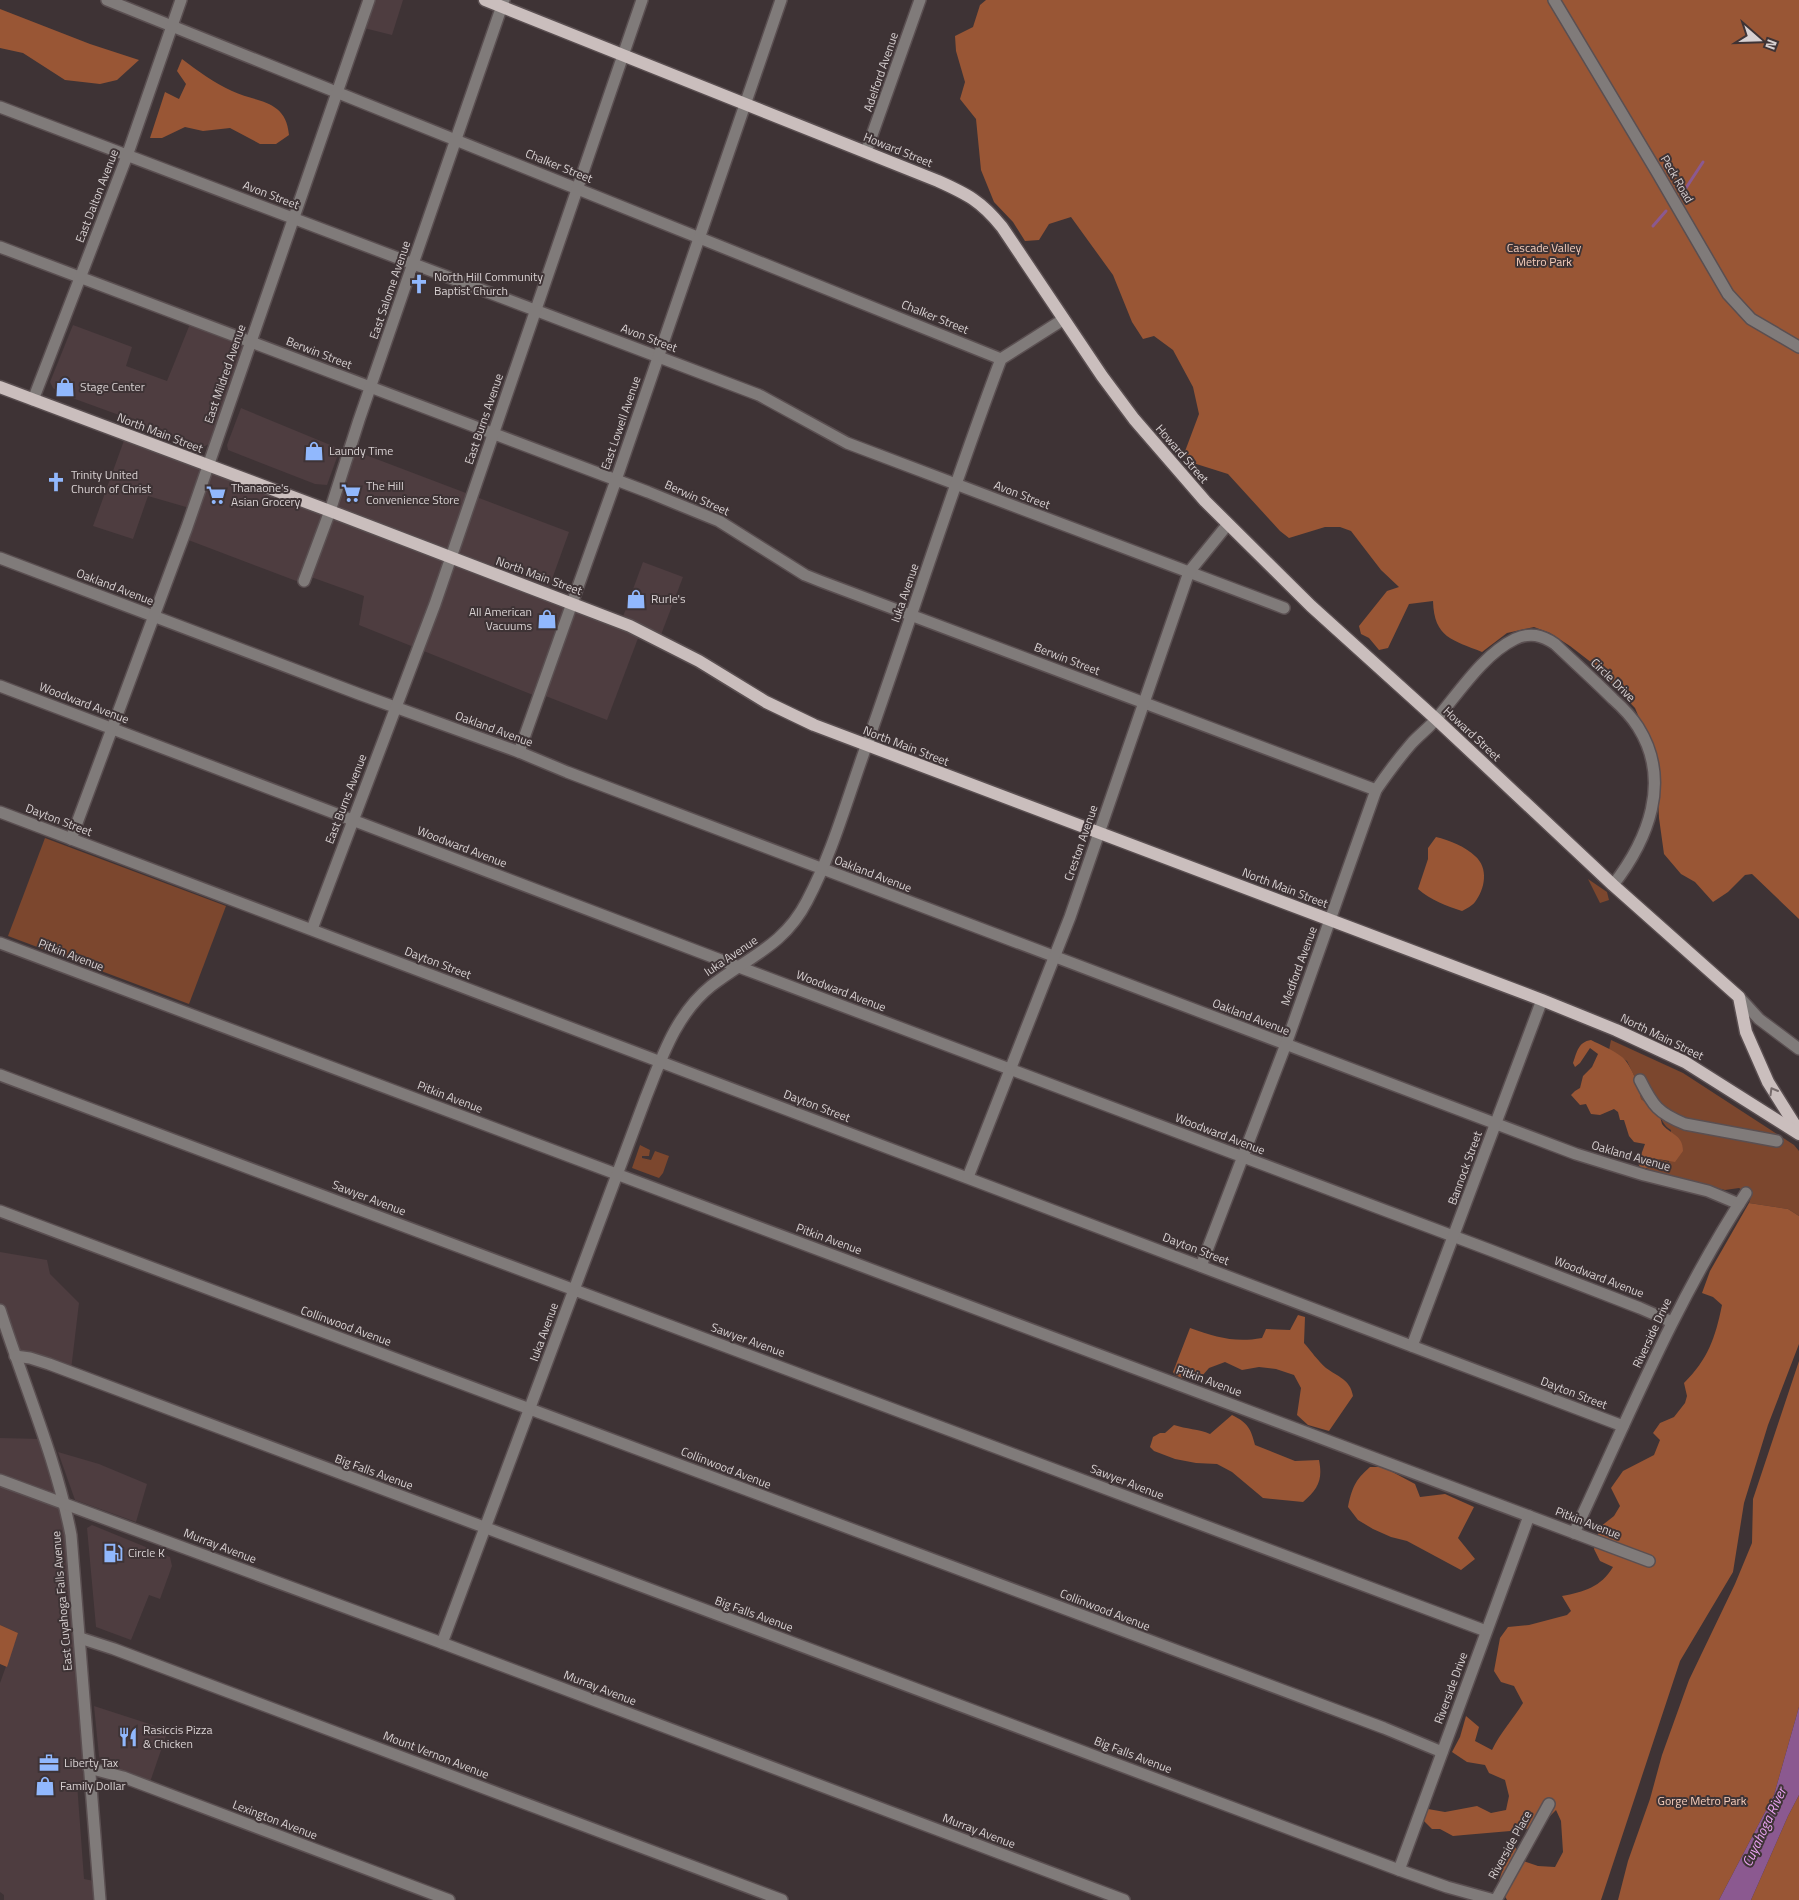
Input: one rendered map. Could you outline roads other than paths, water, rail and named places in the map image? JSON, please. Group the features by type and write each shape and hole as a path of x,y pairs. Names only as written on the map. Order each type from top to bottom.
{"main road":[{"name":"Howard Street","path":"485,0 503,3 624,55 966,193 985,207 1002,227 1102,376 1134,419 1228,524 1311,606 1436,719 1613,885 1739,997"},
{"name":"North Main Street","path":"0,387 573,603 652,636 793,716 1542,1000 1616,1030 1685,1062 1799,1133"},
{"path":"1739,997 1746,1032 1768,1082 1799,1133"}],"street":[{"name":"Chalker Street","path":"108,0 336,93 700,236 1001,359"},
{"name":"East Dalton Avenue","path":"34,400 127,156 181,0"},
{"name":"East Mildred Avenue","path":"71,839 155,617 369,0"},
{"name":"East Burns Avenue","path":"312,929 435,604 642,0"},
{"name":"East Lowell Avenue","path":"519,752 616,480 781,0"},
{"name":"Adelford Avenue","path":"866,152 920,0"},
{"name":"Peck Road","path":"1554,0 1728,294 1751,319 1799,347"},
{"name":"East Salome Avenue","path":"304,581 503,3"},
{"name":"Avon Street","path":"0,107 759,395 847,443 1284,608"},
{"name":"Berwin Street","path":"0,247 616,480 719,521 805,575 1376,790"},
{"path":"1001,359 1064,319"},
{"name":"Iuka Avenue","path":"442,1643 660,1062 678,1024 693,1004 711,986 766,950 790,926 808,900 822,869 1001,359"},
{"name":"Creston Avenue","path":"968,1178 1054,957 1189,572 1228,524"},
{"name":"Oakland Avenue","path":"0,558 519,752 576,776 1496,1124 1605,1164 1708,1191 1739,1204"},
{"name":"Circle Drive","path":"1436,719 1472,676 1496,652 1516,639 1525,636 1541,636 1550,640 1597,683 1638,727 1648,750 1654,777 1650,816 1640,845 1629,864 1613,885"},
{"name":"Woodward Avenue","path":"0,686 1454,1237 1672,1322"},
{"name":"Medford Avenue","path":"1201,1266 1244,1158 1286,1044 1376,790 1396,761 1436,719"},
{"name":"Dayton Street","path":"0,812 1623,1426"},
{"name":"Pitkin Avenue","path":"0,943 1649,1561"},
{"name":"Howard Street","path":"1739,997 1759,1019 1799,1049"},
{"name":"Bannock Street","path":"1412,1346 1542,1000"},
{"name":"Sawyer Avenue","path":"0,1075 1486,1631"},
{"path":"1640,1080 1658,1110 1671,1119 1685,1124 1777,1141"},
{"name":"Riverside Drive","path":"1574,1533 1672,1322 1699,1269 1746,1193"},
{"name":"Collinwood Avenue","path":"0,1211 1384,1728 1442,1752"},
{"name":"East Cuyahoga Falls Avenue","path":"0,1310 53,1463 71,1535 100,1900"},
{"name":"Big Falls Avenue","path":"15,1356 49,1364 1399,1870 1489,1899"},
{"name":"Murray Avenue","path":"0,1480 442,1643 1124,1900"},
{"name":"Riverside Drive","path":"1399,1870 1529,1516"},
{"name":"Mount Vernon Avenue","path":"80,1638 114,1649 782,1900"},
{"name":"Lexington Avenue","path":"90,1768 130,1780 449,1900"},
{"name":"Riverside Place","path":"1489,1899 1549,1804"}],"water":[{"name":"Cuyahoga River","path":"1799,1707 1799,1795 1751,1900 1719,1900 1774,1795"}],"waterway":[{"path":"1682,194 1703,162"},
{"path":"1653,226 1666,211"}],"place":[{"name":"North Hill Community Baptist Church","path":"419,284"},
{"name":"Stage Center","path":"65,387"},
{"name":"Laundy Time","path":"314,451"},
{"name":"Trinity United Church of Christ","path":"56,482"},
{"name":"The Hill Convenience Store","path":"351,493"},
{"name":"Thanaone's Asian Grocery","path":"216,495"},
{"name":"Rurle's","path":"636,599"},
{"name":"All American Vacuums","path":"547,619"},
{"name":"Circle K","path":"113,1553"},
{"name":"Rasiccis Pizza & Chicken","path":"128,1737"},
{"name":"Liberty Tax","path":"49,1763"},
{"name":"Family Dollar","path":"45,1786"}],"park label":[{"name":"Cascade Valley Metro Park","path":"1544,255"},
{"name":"Gorge Metro Park","path":"1702,1801"}]}
